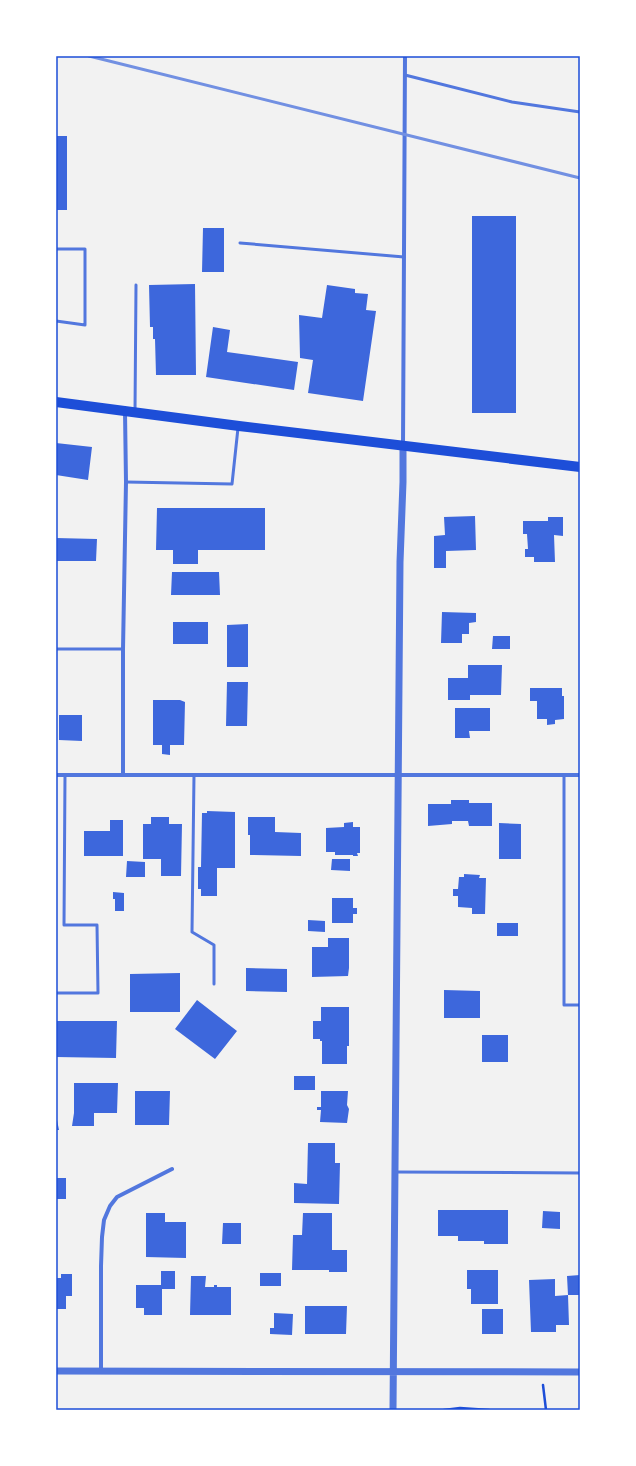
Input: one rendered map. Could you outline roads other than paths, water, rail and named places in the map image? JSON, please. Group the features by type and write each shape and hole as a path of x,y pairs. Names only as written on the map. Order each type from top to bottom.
{"main road":[{"path":"56,402 239,426 580,466"}],"street":[{"path":"393,1410 400,562 403,482 405,56"},
{"path":"124,775 123,649 126,482 130,412"},
{"path":"56,775 580,775"},
{"path":"100,1371 100,1266 104,1220 110,1206 117,1197 172,1169"},
{"path":"56,1371 393,1373 580,1372"}],"lane":[{"path":"405,75 512,102 580,112"},
{"path":"240,243 404,257"},
{"path":"56,249 85,249 86,325 56,321"},
{"path":"130,412 136,285"},
{"path":"126,482 232,484 239,426"},
{"path":"56,649 123,649"},
{"path":"56,993 98,993 97,925 64,925 65,775"},
{"path":"194,775 192,932 214,945 214,984"},
{"path":"564,775 564,1005 580,1005"},
{"path":"395,1172 580,1173"}],"railway":[{"path":"89,56 580,178"}]}
